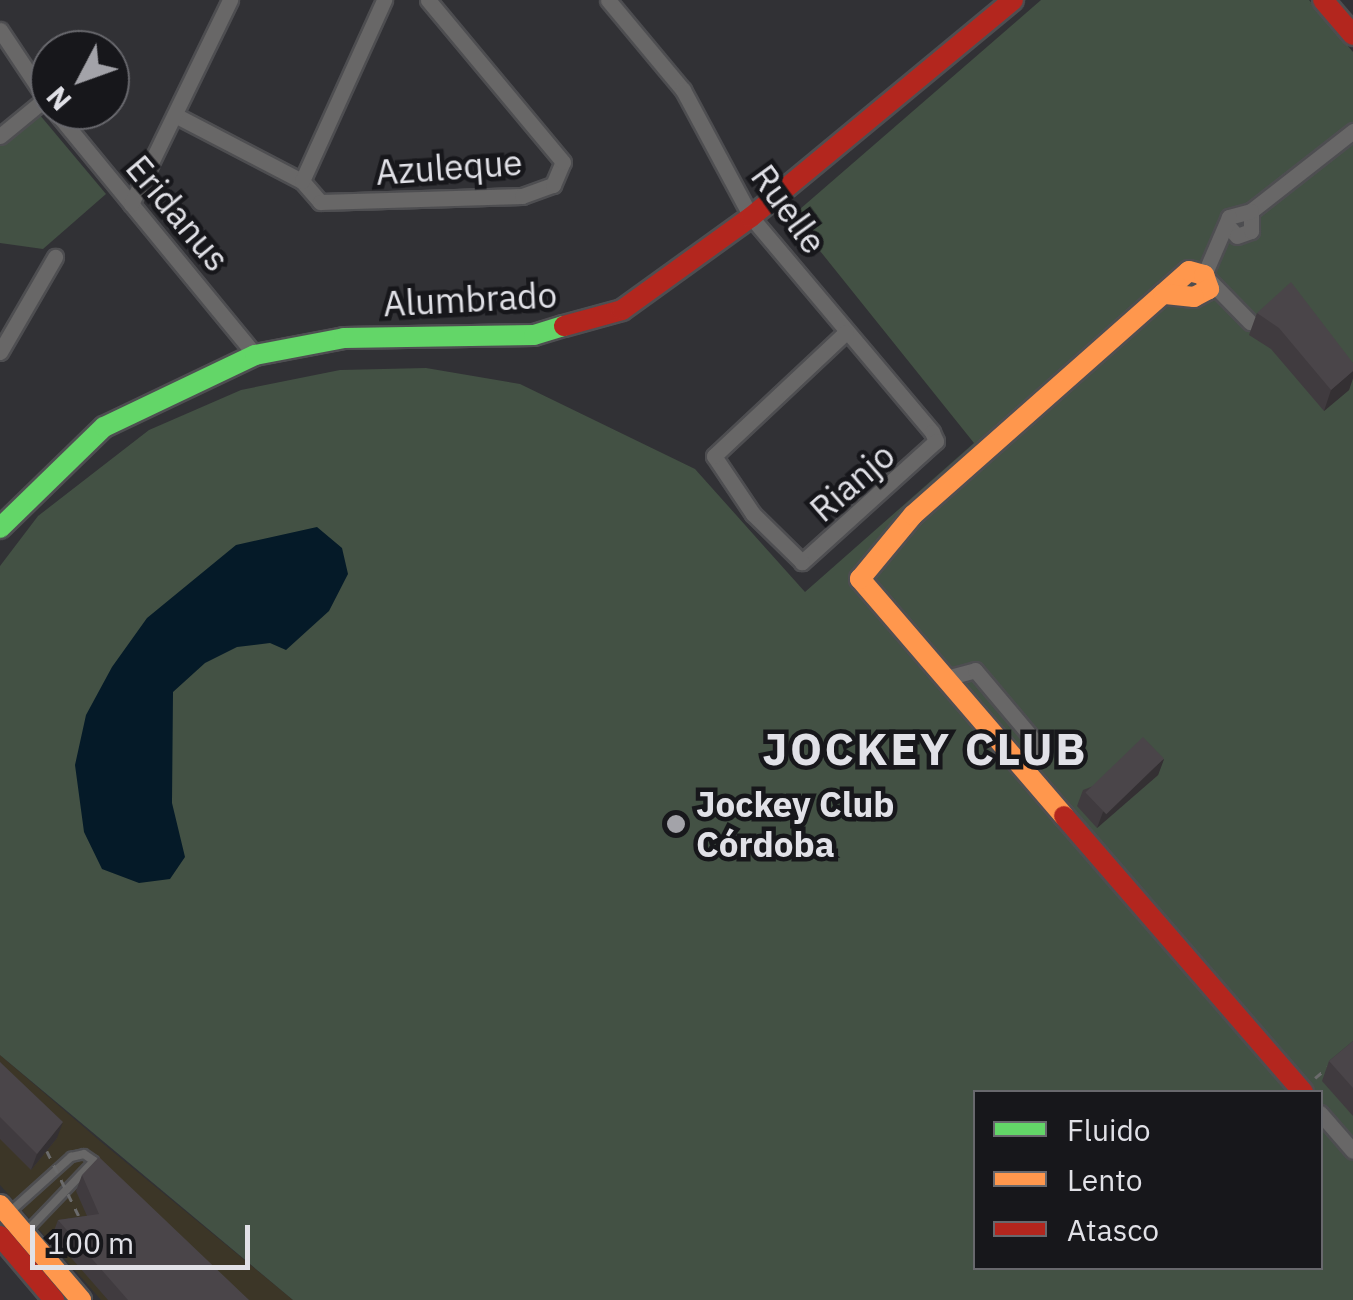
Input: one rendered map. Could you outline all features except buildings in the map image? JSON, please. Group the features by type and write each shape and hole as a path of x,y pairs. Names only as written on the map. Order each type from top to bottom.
{"street":[{"path":"131,204 230,0"},
{"path":"302,181 384,0"},
{"name":"Azuleque","path":"175,115 302,181 306,194 320,202 522,196 553,185 563,162 428,0"},
{"name":"Ruelle","path":"608,0 683,90 751,217 936,442"},
{"name":"Alumbrado","path":"0,528 104,428 256,355 344,338 534,334 599,319 652,291 751,217 1013,0"},
{"path":"1324,0 1353,35"},
{"name":"Eridanus","path":"0,30 30,75"},
{"path":"0,136 30,117"},
{"name":"Eridanus","path":"70,130 256,355"},
{"path":"1309,1090 860,579 914,515 1163,294 1194,296 1209,290 1204,276 1209,252 1230,217 1251,211 1353,131"},
{"path":"0,352 54,258"},
{"path":"1204,276 1250,322"},
{"path":"0,310 20,312"},
{"name":"Rianjo","path":"846,332 714,456 714,465 753,514 802,562 936,442"},
{"path":"1323,1116 1353,1151"},
{"path":"4,1210 82,1300"},
{"path":"0,1236 54,1300"}],"lane":[{"path":"4,1210 71,1157 84,1154 94,1161 24,1234"}],"path":[{"path":"1312,1090 1312,1081 1339,1056"},
{"path":"47,1150 85,1232"}],"shaded area":[{"path":"0,1055 293,1300 101,1300 0,1185"}],"green space":[{"name":"Jockey Club Córdoba","path":"1041,0 1309,0 1353,52 1353,1300 293,1300 0,1055 0,566 38,516 149,430 241,390 340,370 426,368 520,384 695,469 805,592 974,443 792,216"},
{"path":"30,121 30,130 52,130 106,194 43,249 0,243 0,146"}],"water":[{"path":"317,527 342,548 348,574 329,611 286,650 270,643 237,647 205,663 173,692 172,803 185,857 170,879 139,883 102,869 84,832 75,765 86,715 112,667 147,618 236,545"}],"traffic: fast":[{"path":"0,528 104,427 255,355 344,338 534,335 564,326"}],"traffic: slow":[{"path":"1064,816 860,579 913,515 1189,271 1204,275 1209,289 1194,297 1163,294"},
{"path":"0,1205 81,1300"}],"traffic: jam":[{"path":"564,326 622,310 751,217 1013,0"},
{"path":"1323,0 1353,35"},
{"path":"1064,816 1301,1090"},
{"path":"0,1236 54,1300"}],"place":[{"name":"Jockey Club Córdoba","path":"676,824"}],"district":[{"name":"JOCKEY CLUB","path":"925,749"}]}
